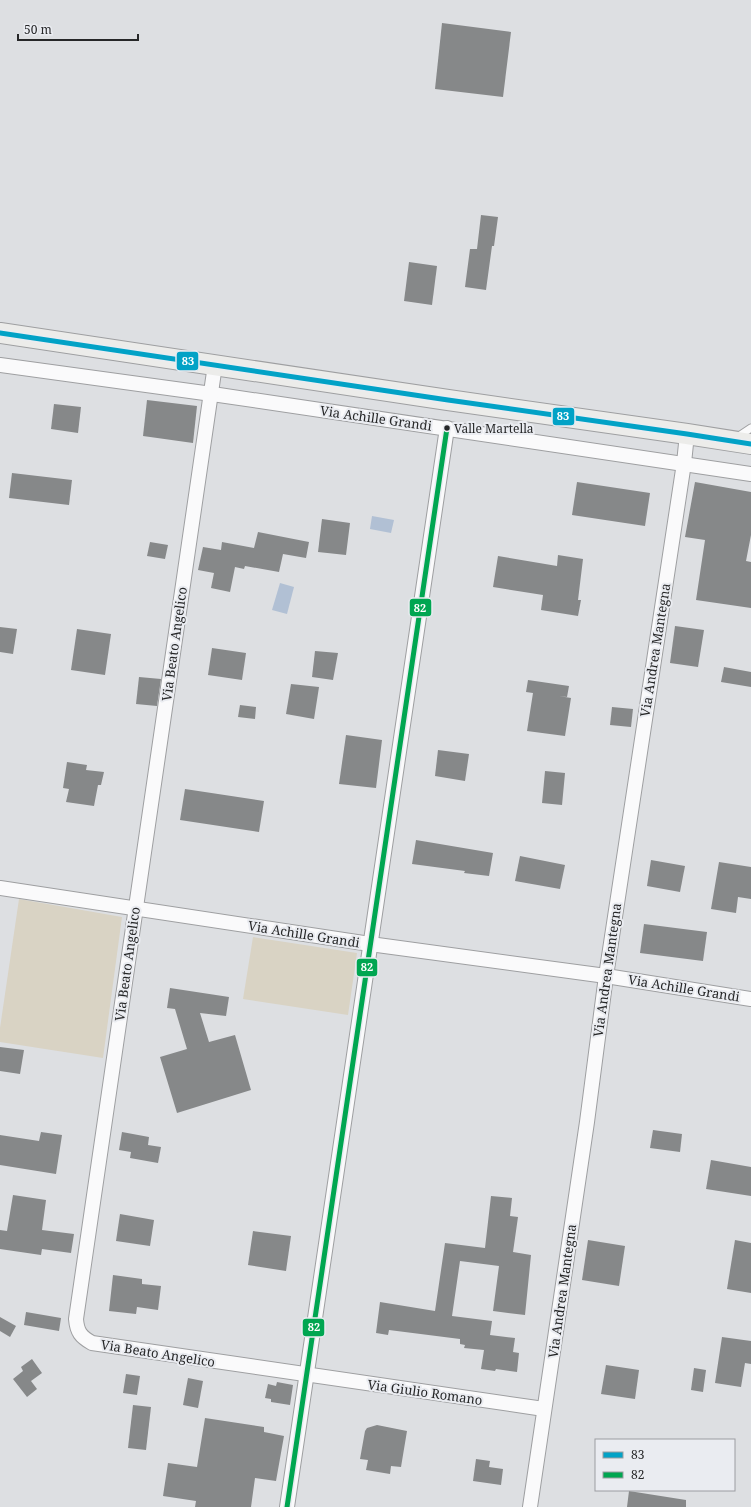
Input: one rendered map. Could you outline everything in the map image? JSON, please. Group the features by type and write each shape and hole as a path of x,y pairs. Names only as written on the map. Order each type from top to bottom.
{"main road":[{"path":"0,333 742,443"}],"street":[{"name":"Via Achille Grandi","path":"0,365 447,428 751,474"},
{"name":"Via Beato Angelico","path":"215,365 135,909 76,1319 76,1328 82,1337 92,1343 306,1375"},
{"path":"287,1507 447,428"},
{"name":"Via Andrea Mantegna","path":"530,1507 587,1122 606,976 684,463 687,434"},
{"name":"Via Achille Grandi","path":"0,888 370,944 606,976 751,999"},
{"name":"Via Giulio Romano","path":"306,1375 544,1409"}],"lane":[{"path":"742,443 751,428"}],"shaded area":[{"path":"19,899 122,917 103,1058 0,1042 0,1028"},
{"path":"253,937 357,953 348,1015 243,999"}],"water":[{"path":"372,516 394,520 391,533 370,529"},
{"path":"280,583 294,587 287,614 272,610"}],"building":[{"path":"442,23 511,32 503,97 435,89"},
{"path":"481,215 498,217 494,246 492,246 486,290 465,287 470,249 477,249"},
{"path":"409,262 437,266 432,305 404,301"},
{"path":"147,400 197,406 193,443 143,436"},
{"path":"54,404 81,407 78,433 51,429"},
{"path":"12,473 72,480 69,505 9,498"},
{"path":"577,482 650,493 645,526 572,515"},
{"path":"695,482 751,492 751,535 746,561 751,562 751,608 696,600 705,540 685,537"},
{"path":"322,519 350,523 346,555 318,552"},
{"path":"258,532 309,542 306,558 283,554 279,572 245,566 244,569 235,567 230,592 211,588 214,573 198,570 203,547 221,550 222,542 254,548"},
{"path":"150,542 168,545 165,559 147,556"},
{"path":"558,555 583,559 578,600 581,600 578,616 541,610 543,595 493,587 498,556 557,566"},
{"path":"675,626 704,630 698,667 670,663"},
{"path":"0,627 17,629 13,654 0,652"},
{"path":"77,629 111,634 105,675 71,670"},
{"path":"212,648 246,653 242,680 208,675"},
{"path":"315,651 338,653 333,680 312,677"},
{"path":"724,667 751,672 751,687 721,682"},
{"path":"139,677 161,679 157,706 136,704"},
{"path":"528,680 569,686 567,697 559,696 571,698 565,736 527,731 533,693 526,692"},
{"path":"291,684 319,687 314,719 286,714"},
{"path":"240,705 256,707 255,719 238,717"},
{"path":"612,707 633,709 631,727 610,725"},
{"path":"346,735 382,740 376,788 339,784"},
{"path":"438,750 469,754 465,781 435,776"},
{"path":"67,762 87,765 86,770 104,772 101,785 98,785 94,806 66,802 69,789 63,788"},
{"path":"545,771 565,773 562,805 542,803"},
{"path":"185,789 264,801 259,832 180,820"},
{"path":"416,840 493,853 489,876 464,873 465,871 412,864"},
{"path":"520,856 565,865 560,889 515,881"},
{"path":"651,860 685,866 680,892 647,886"},
{"path":"719,862 751,867 751,899 738,897 736,913 711,909"},
{"path":"644,924 707,932 703,961 640,953"},
{"path":"170,988 229,997 226,1016 200,1013 209,1042 235,1035 251,1090 177,1113 160,1057 187,1049 175,1009 167,1008"},
{"path":"0,1047 24,1050 20,1074 0,1071"},
{"path":"653,1130 682,1134 680,1152 650,1148"},
{"path":"41,1132 62,1135 56,1174 0,1165 0,1135 39,1141"},
{"path":"122,1132 149,1137 148,1145 161,1147 158,1163 130,1158 131,1152 119,1150"},
{"path":"711,1160 751,1167 751,1196 706,1189"},
{"path":"13,1195 46,1200 42,1230 74,1234 71,1253 42,1249 41,1255 0,1249 0,1230 7,1231"},
{"path":"491,1196 512,1198 510,1216 518,1217 513,1252 531,1255 525,1315 493,1311 499,1266 460,1261 452,1316 492,1321 490,1335 515,1338 513,1352 519,1353 517,1372 496,1369 495,1371 481,1369 484,1350 464,1348 465,1345 460,1344 460,1339 389,1330 388,1335 376,1333 380,1302 435,1311 445,1243 485,1248"},
{"path":"120,1214 154,1220 150,1246 116,1241"},
{"path":"253,1231 291,1236 286,1271 248,1265"},
{"path":"588,1240 625,1246 619,1286 582,1280"},
{"path":"735,1240 751,1243 751,1293 727,1289"},
{"path":"113,1275 142,1279 142,1284 161,1286 158,1310 137,1307 136,1314 109,1311"},
{"path":"26,1312 61,1318 59,1331 24,1325"},
{"path":"0,1317 16,1326 10,1337 0,1331"},
{"path":"722,1337 751,1341 751,1364 745,1363 741,1387 715,1383"},
{"path":"32,1359 42,1373 31,1381 37,1389 27,1397 13,1379 23,1371 21,1367"},
{"path":"606,1365 639,1370 635,1399 601,1394"},
{"path":"694,1368 706,1370 703,1392 691,1390"},
{"path":"126,1374 140,1376 137,1395 123,1393"},
{"path":"188,1378 203,1381 198,1408 183,1405"},
{"path":"277,1382 293,1385 290,1405 271,1402 271,1399 265,1398 268,1384 276,1386"},
{"path":"133,1405 151,1407 146,1450 128,1448"},
{"path":"205,1418 264,1427 264,1432 284,1436 276,1481 255,1478 251,1507 195,1507 196,1501 163,1496 168,1463 197,1467"},
{"path":"377,1425 407,1431 401,1467 391,1466 390,1474 366,1470 368,1460 360,1459 365,1431 367,1428"},
{"path":"476,1459 490,1461 489,1467 503,1469 501,1485 473,1481"},
{"path":"629,1491 686,1500 686,1507 627,1507"}],"transit line":[{"name":"83","path":"0,333 751,444"},
{"name":"82","path":"287,1507 447,428"}],"place":[{"name":"Valle Martella","path":"447,428"}]}
